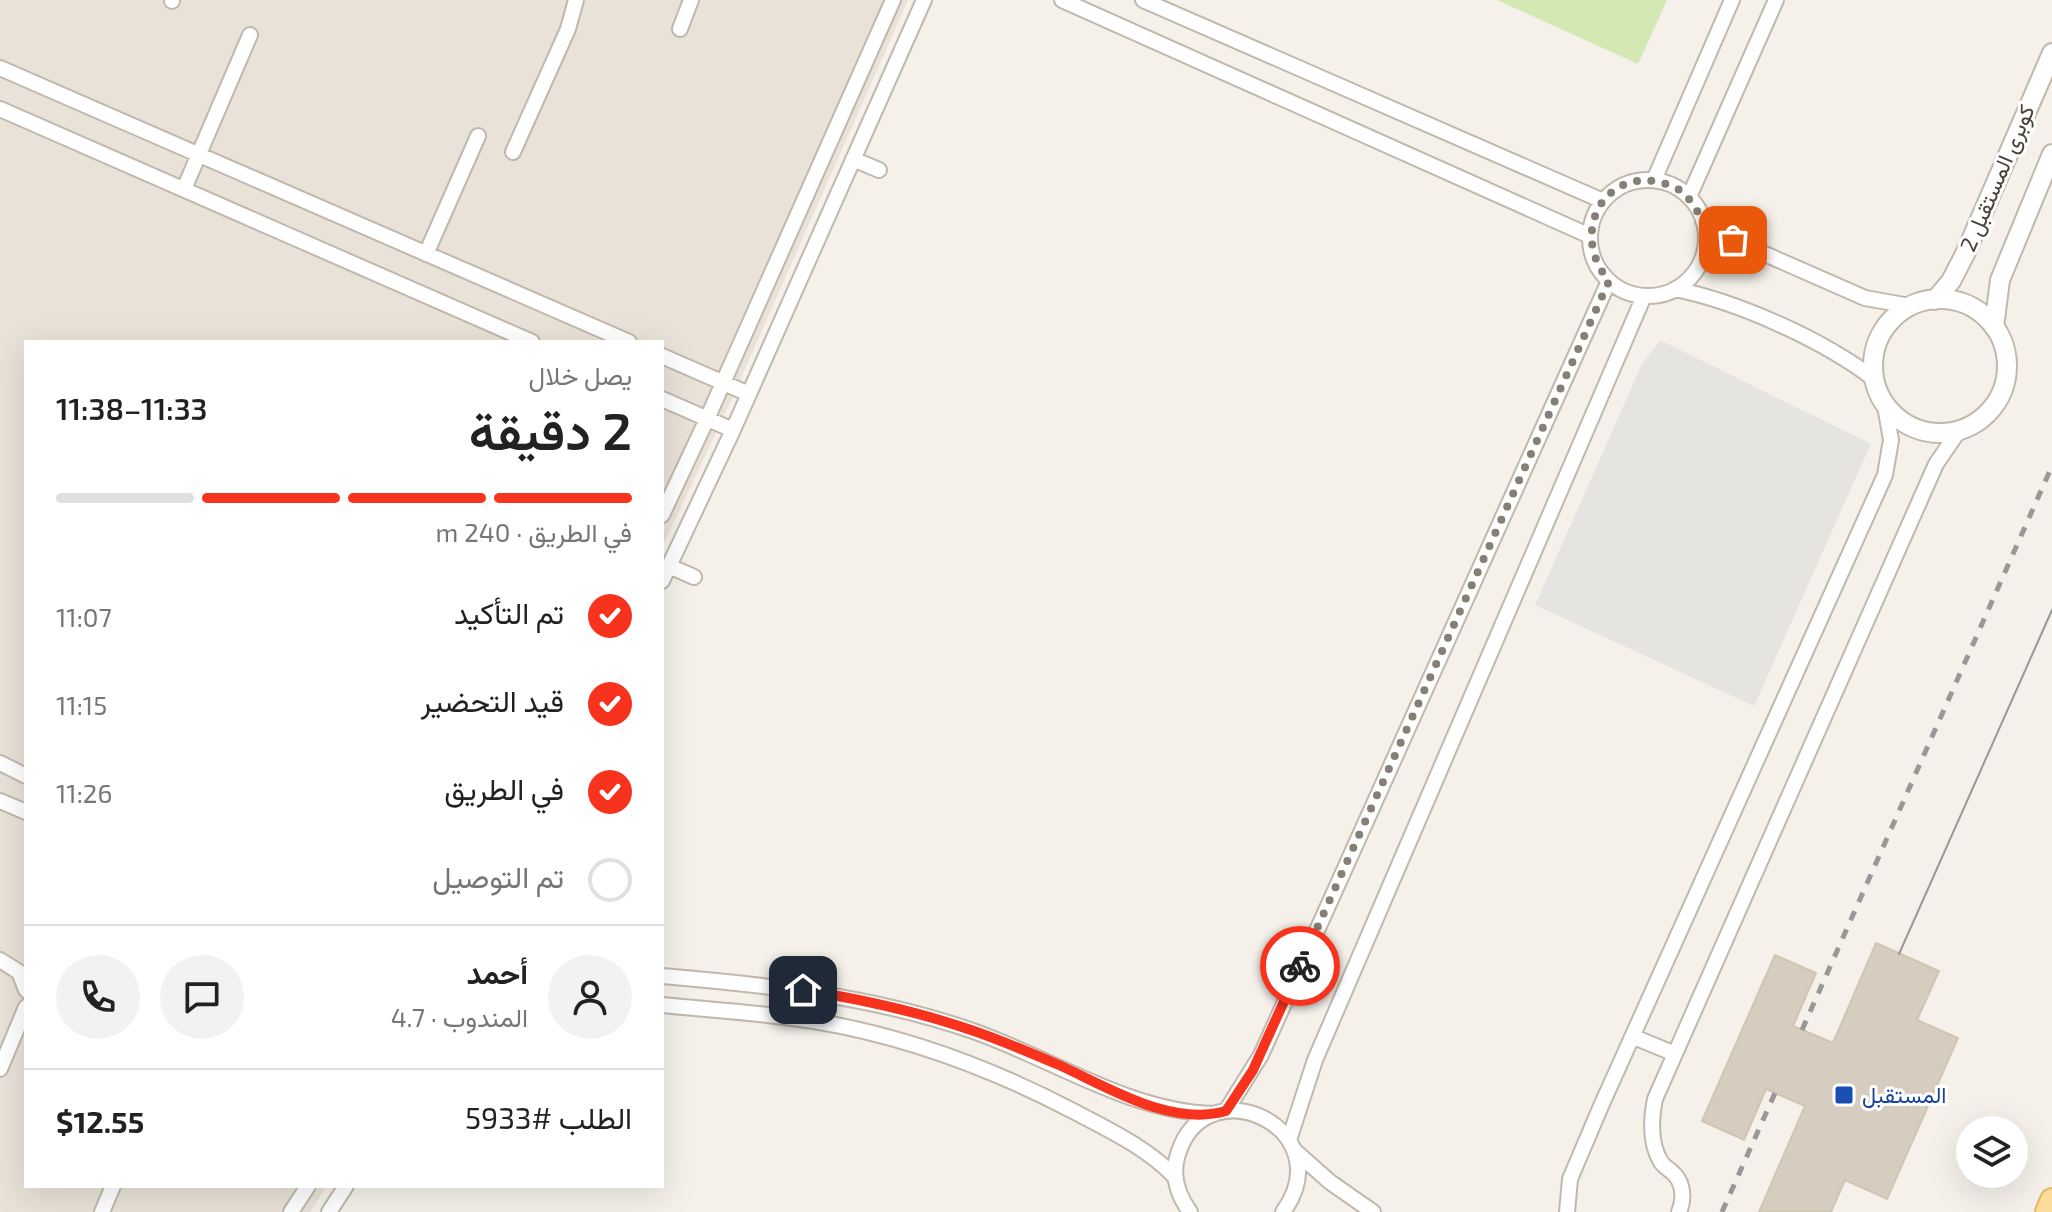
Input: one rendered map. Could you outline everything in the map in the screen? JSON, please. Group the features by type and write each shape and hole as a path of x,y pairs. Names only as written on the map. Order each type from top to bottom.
{"main road":[{"path":"2047,1212 2052,1200"}],"street":[{"path":"513,152 568,29 576,0"},
{"path":"680,29 691,0"},
{"path":"664,511 893,0"},
{"path":"664,577 733,430 924,0"},
{"path":"1062,0 1590,236"},
{"path":"1143,0 1603,201"},
{"path":"1654,180 1732,0"},
{"path":"1689,197 1776,0"},
{"path":"184,189 250,35"},
{"name":"كوبرى المستقبل 2","path":"1935,300 1951,281 1965,254 2052,53"},
{"path":"0,68 624,340"},
{"path":"0,109 527,340"},
{"path":"426,254 478,136"},
{"name":"كوبرى المستقبل 2","path":"1994,327 2000,280 2052,154"},
{"path":"853,159 879,170"},
{"path":"1654,180 1673,186 1689,197 1703,221 1706,237 1704,253 1688,280 1665,294 1644,296 1631,294 1609,281 1598,268 1590,236 1593,218 1603,201 1626,185 1654,180"},
{"path":"1703,221 1733,240 1865,298 1910,306 1947,299 1968,305 1986,317 1994,327 2006,355 2006,377 1998,398 1985,416 1960,429 1944,433 1922,431 1902,421 1885,406"},
{"path":"1185,1209 1175,1177 1175,1161 1180,1146 1200,1122 1220,1112 1261,1055 1609,281"},
{"path":"1675,289 1707,296 1827,347 1874,379"},
{"path":"1283,1212 1293,1197 1297,1182 1292,1146 1315,1060 1644,296"},
{"path":"1567,1212 1568,1190 1574,1168 1885,475 1891,440 1885,406 1874,379 1872,364 1877,342 1888,323 1910,306"},
{"path":"664,357 749,394"},
{"path":"664,400 733,430"},
{"path":"1679,1212 1682,1191 1677,1177 1662,1165 1654,1144 1655,1099 1936,464 1960,429"},
{"path":"669,566 694,577"},
{"path":"0,763 24,775"},
{"path":"0,801 24,811"},
{"path":"0,960 19,972 24,985"},
{"path":"664,976 787,987 882,1005 1004,1042 1155,1107 1220,1112 1238,1110 1262,1115 1273,1122 1292,1146 1330,1182 1373,1212"},
{"path":"664,1005 814,1021 935,1051 1022,1085 1123,1137 1175,1177"},
{"path":"0,1069 24,1012"},
{"path":"1634,1037 1675,1054"},
{"path":"102,1212 112,1188"},
{"path":"291,1212 307,1188"},
{"path":"329,1212 345,1188"}],"shaded area":[{"path":"0,0 908,0 729,405 664,543 664,340 24,340 24,1188 326,1188 310,1212 0,1212"},
{"path":"1660,340 1871,444 1754,706 1535,605 1641,366"}],"green space":[{"path":"1497,0 1667,0 1638,64"}],"building":[{"name":"المستقبل","path":"1876,943 1939,971 1917,1020 1958,1038 1887,1199 1845,1180 1831,1212 1759,1212 1805,1106 1766,1089 1744,1140 1702,1121 1775,955 1816,973 1793,1026 1833,1043"}],"tram line":[{"path":"1899,954 2052,610"}],"railway":[{"path":"1802,1030 2052,466"},
{"path":"1722,1212 1775,1093"}],"way so far":[{"path":"1300,966 1609,281 1598,268 1590,236 1593,218 1603,201 1618,189 1635,182 1654,180 1673,186 1689,197 1703,221 1733,240"}],"place":[{"name":"المستقبل","path":"1844,1095"}],"route":[{"path":"803,990 882,1005 943,1021 1034,1054 1155,1107 1214,1114 1226,1111 1253,1070 1300,966"}]}
